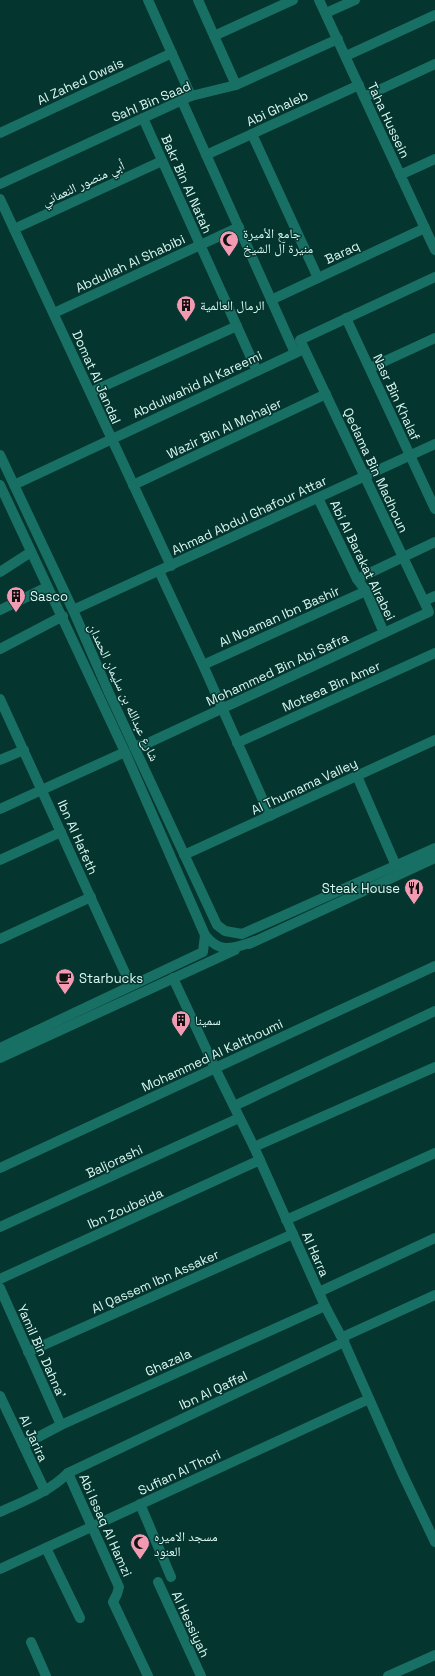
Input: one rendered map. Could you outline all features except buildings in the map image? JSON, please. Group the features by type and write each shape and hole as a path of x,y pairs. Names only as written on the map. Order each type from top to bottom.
{"street":[{"name":"Qedama Bin Madhoun","path":"148,0 172,53 186,99 206,155 271,300 326,394 429,612"},
{"path":"198,0 236,85"},
{"path":"214,36 293,0"},
{"name":"Taha Hussein","path":"319,0 435,250"},
{"path":"326,13 355,0"},
{"path":"346,56 435,15"},
{"name":"Sahl Bin Saad","path":"0,184 186,99 236,85 338,39"},
{"name":"Al Zahed Owais","path":"0,133 172,53"},
{"path":"364,97 435,64"},
{"name":"Abi Ghaleb","path":"206,155 359,85"},
{"name":"Bakr Bin Al Natah","path":"143,118 257,371"},
{"path":"252,134 318,278"},
{"path":"400,175 435,159"},
{"name":"أبي منصور النعماني","path":"14,229 162,161"},
{"name":"Domat Al Jandal","path":"0,199 171,566"},
{"name":"Abdullah Al Shabibi","path":"54,313 239,227"},
{"name":"Baraq","path":"271,300 425,228"},
{"name":"Abdulwahid Al Kareemi","path":"14,485 257,371 346,318 435,277"},
{"name":"Nasr Bin Khalaf","path":"346,318 435,509"},
{"path":"91,392 237,326"},
{"path":"370,368 435,338"},
{"name":"Wazir Bin Al Mohajer","path":"133,485 326,394"},
{"name":"Ahmad Abdul Ghafour Attar","path":"73,610 435,444"},
{"name":"شارع عبدالله بن سليمان الحمدان","path":"0,455 73,610 109,694 135,746 217,925 221,934 219,946"},
{"name":"شارع عبدالله بن سليمان الحمدان","path":"1,490 62,616 125,752 205,935"},
{"name":"Abi Al Barakat Alrabei","path":"318,498 357,579 366,591 384,633"},
{"path":"357,579 435,542"},
{"path":"0,572 31,552"},
{"path":"158,571 203,665 270,816"},
{"path":"0,610 47,586"},
{"name":"Al Noaman Ibn Bashir","path":"203,665 366,591"},
{"path":"424,601 435,596"},
{"name":"Mohammed Bin Abi Safra","path":"135,746 146,744 429,612"},
{"path":"0,649 62,616"},
{"name":"Moteea Bin Amer","path":"237,743 435,653"},
{"name":"Ibn Al Hafeth","path":"0,699 131,986"},
{"name":"Al Thumama Valley","path":"184,855 435,740"},
{"path":"0,760 24,750"},
{"path":"0,809 125,752"},
{"path":"357,776 396,866"},
{"path":"0,860 61,832"},
{"path":"0,1048 242,934 435,848"},
{"path":"0,1058 435,858"},
{"path":"0,939 91,897"},
{"path":"205,935 212,938 217,936 217,925"},
{"path":"217,925 230,933 242,934"},
{"path":"205,935 219,946 232,948 255,941"},
{"path":"203,952 205,935"},
{"path":"210,961 216,956 219,946"},
{"name":"Mohammed Al Kalthoumi","path":"0,1168 435,966"},
{"name":"Al Harra","path":"172,978 214,1068 254,1147 325,1306 344,1342 435,1542"},
{"path":"234,1106 435,1011"},
{"path":"254,1147 435,1067"},
{"name":"Baljorashi","path":"0,1227 239,1118"},
{"path":"286,1220 435,1153"},
{"name":"Ibn Zoubeida","path":"0,1279 260,1160"},
{"name":"Al Qassem Ibn Assaker","path":"28,1352 293,1234"},
{"path":"319,1292 435,1238"},
{"name":"Yamil Bin Dahna'","path":"0,1288 61,1425"},
{"name":"Ibn Al Qaffal","path":"0,1512 45,1491 57,1484 68,1473 344,1342 345,1336 435,1295"},
{"name":"Ghazala","path":"23,1445 61,1425 325,1306"},
{"name":"Al Jarira","path":"0,1396 45,1491"},
{"name":"Sufian Al Thori","path":"0,1569 369,1399"},
{"name":"Abi Issaq Al Hamzi","path":"68,1473 119,1587 114,1602 148,1676"},
{"name":"Al Hessiyah","path":"140,1504 171,1577"},
{"path":"46,1548 80,1618"},
{"name":"Al Hessiyah","path":"158,1582 201,1676"},
{"path":"31,1642 46,1676"},
{"path":"388,1676 435,1655"}],"place":[{"name":"جامع الأميرة منيرة آل الشيخ","path":"229,257"},
{"name":"الرمال العالمية","path":"186,322"},
{"name":"Sasco","path":"16,613"},
{"name":"Steak House","path":"414,905"},
{"name":"Starbucks","path":"65,995"},
{"name":"سمينا","path":"181,1037"},
{"name":"مسجد الاميره العنود","path":"140,1560"}]}
